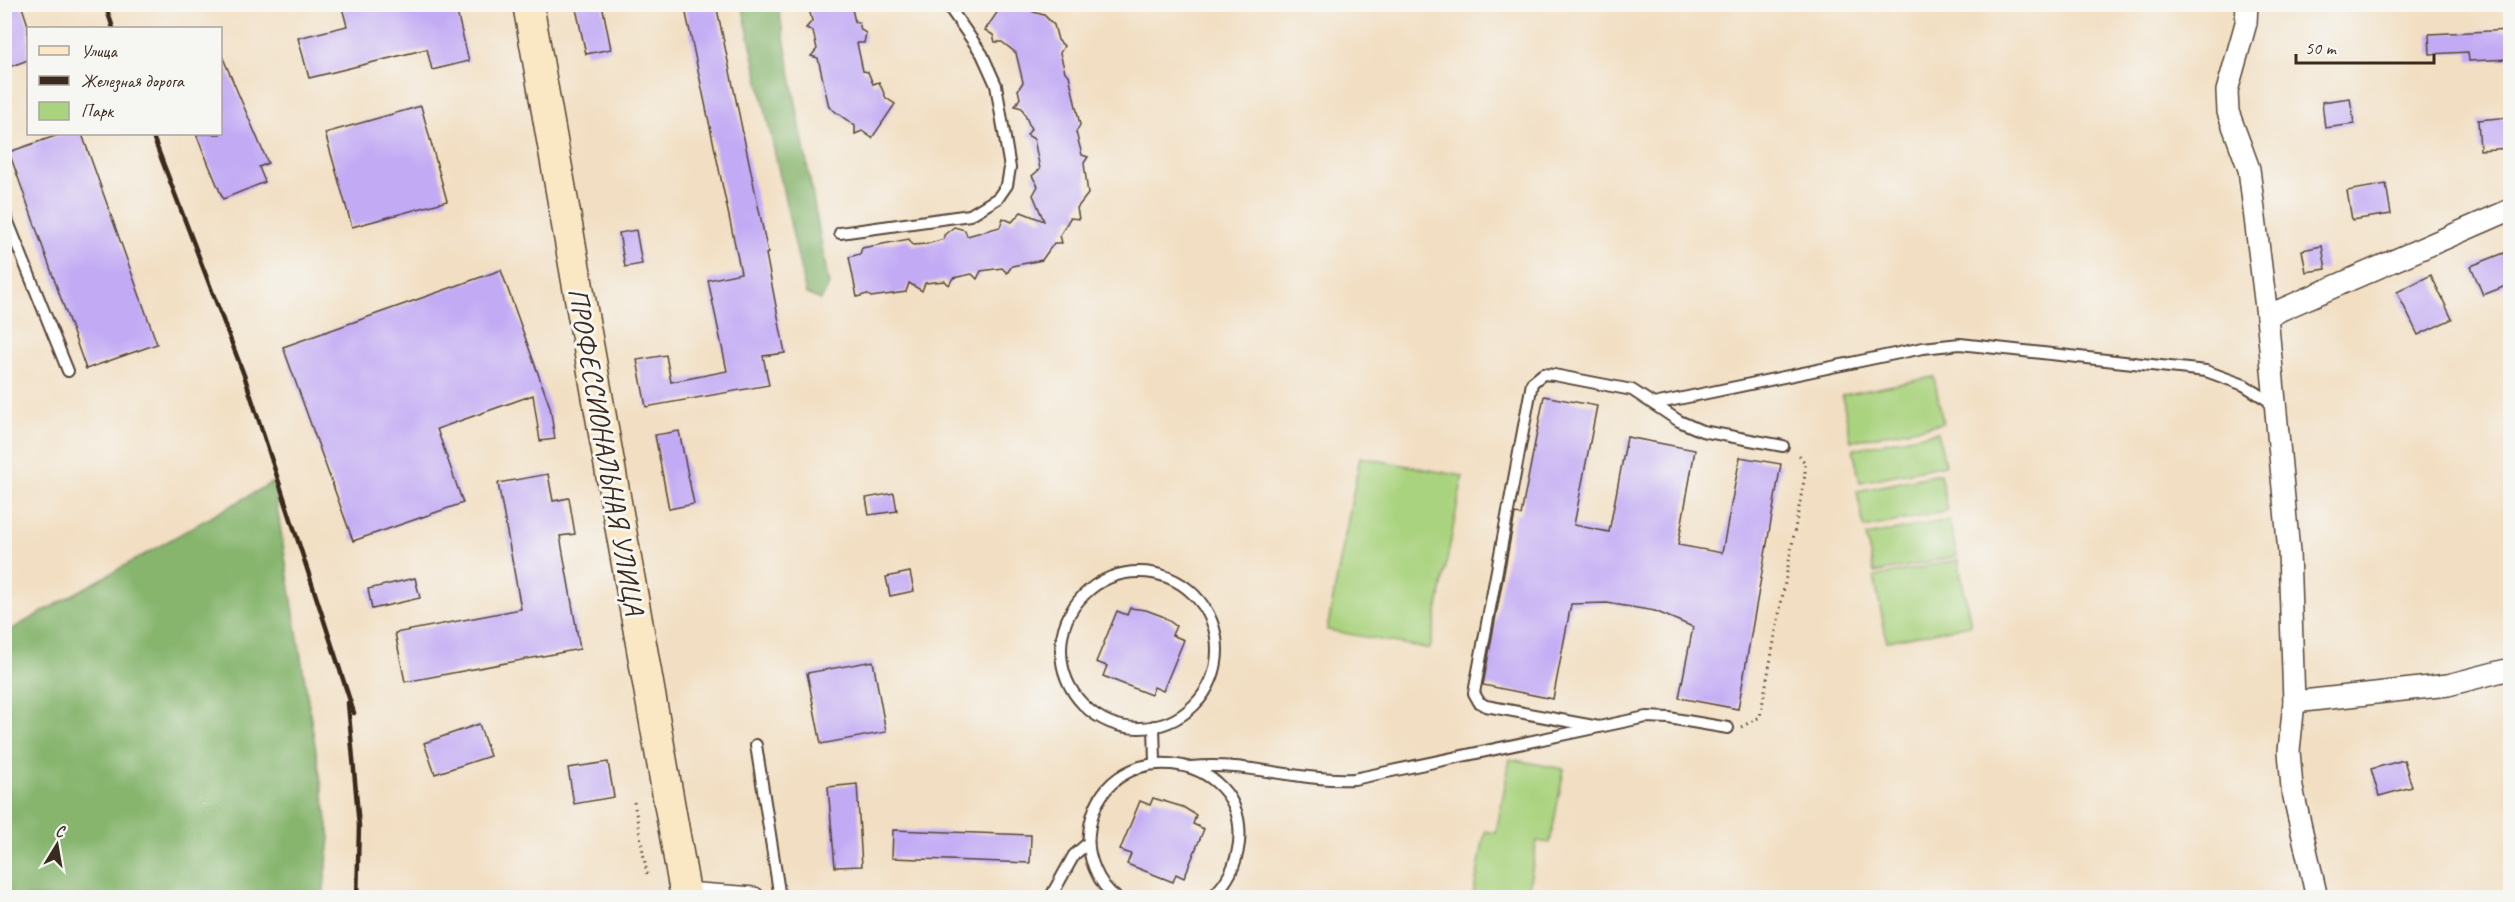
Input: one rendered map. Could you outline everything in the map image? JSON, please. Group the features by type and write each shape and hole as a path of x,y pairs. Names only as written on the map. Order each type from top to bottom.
{"main road":[{"name":"ПРОФЕССИОНАЛЬНАЯ УЛИЦА","path":"528,4 686,895"}],"street":[{"path":"2247,4 2246,23 2227,91 2228,112 2249,169 2267,316 2289,552 2294,702 2289,751 2292,788 2317,897"},
{"path":"2267,316 2511,210"},
{"path":"2294,702 2448,685 2511,669"},
{"path":"686,895 754,897"}],"lane":[{"path":"840,233 970,215 998,198 1007,185 1010,168 996,85 982,54 946,6 948,4"},
{"path":"4,212 68,371"},
{"path":"1654,404 1923,348 1960,344 2206,371 2244,385 2277,407"},
{"path":"1599,727 1486,706 1475,698 1474,688 1532,383 1543,374 1625,388 1693,428 1783,446"},
{"path":"1140,571 1157,573 1182,584 1201,602 1214,627 1217,641 1215,669 1197,702 1170,722 1154,726 1123,727 1098,717 1074,695 1061,660 1063,629 1081,597 1113,576 1140,571"},
{"path":"1117,897 1095,872 1088,843 1090,818 1109,786 1128,771 1155,762 1191,767 1226,765 1318,779 1354,779 1599,727 1658,717 1728,728"},
{"path":"1154,726 1155,762"},
{"path":"756,745 780,897"},
{"path":"1191,767 1217,783 1232,804 1240,830 1237,862 1224,886 1213,897"},
{"path":"1050,897 1074,855 1088,843"}],"path":[{"path":"1728,728 1745,727 1760,717 1805,475 1804,463 1799,454 1783,446"},
{"path":"634,802 647,874"}],"green space":[{"path":"742,5 778,5 829,285 821,300 806,294"},
{"path":"1934,377 1943,423 1851,441 1842,395"},
{"path":"1938,432 1945,465 1860,482 1853,449"},
{"path":"1360,457 1463,476 1430,649 1327,630"},
{"path":"1940,474 1948,511 1864,528 1857,491"},
{"path":"273,482 330,838 323,897 5,897 5,633"},
{"path":"1949,520 1957,556 1874,573 1866,536"},
{"path":"1958,560 1971,625 1887,641 1874,577"},
{"path":"1510,759 1564,769 1550,843 1537,841 1527,897 1473,897 1485,831 1496,833"}],"building":[{"path":"4,4 21,4 28,25 27,60 4,69"},
{"path":"341,4 455,4 469,61 432,70 427,49 309,78 298,38 347,26"},
{"path":"575,4 602,4 611,49 586,54"},
{"path":"684,4 716,4 768,253 766,254 785,353 763,356 769,385 646,407 637,360 666,355 671,382 727,371 708,280 741,273"},
{"path":"808,4 851,4 855,22 859,22 861,30 866,33 864,43 857,43 863,71 868,72 873,84 879,82 886,98 895,104 872,138 862,131 855,134 855,126 829,107 818,58 811,56 817,49 813,31 806,28 812,21"},
{"path":"1003,4 1024,4 1032,7 1033,12 1044,15 1054,25 1058,40 1064,46 1060,53 1065,72 1069,75 1080,125 1076,132 1082,155 1088,157 1084,163 1088,194 1077,208 1079,219 1070,218 1060,235 1062,243 1054,243 1042,260 1012,266 1007,273 1002,268 981,271 977,279 972,274 953,278 949,285 945,281 925,283 922,291 909,283 906,292 871,297 867,294 857,297 849,257 860,254 862,248 909,239 913,245 927,244 944,239 944,235 954,227 965,230 967,236 1000,227 1003,218 1012,222 1021,212 1044,221 1033,195 1038,186 1032,176 1040,169 1034,139 1027,135 1031,129 1022,108 1015,106 1020,98 1018,90 1023,82 1016,53 1002,42 995,42 993,35 985,30"},
{"path":"2511,30 2511,59 2469,61 2468,52 2430,54 2429,34"},
{"path":"222,56 268,163 259,167 265,182 223,199 196,135 222,135"},
{"path":"2350,98 2354,124 2325,128 2322,102"},
{"path":"421,106 447,201 352,227 325,133"},
{"path":"2511,117 2511,148 2480,150 2478,120"},
{"path":"58,135 82,135 157,344 86,369 9,152"},
{"path":"2386,184 2391,214 2352,220 2347,191"},
{"path":"636,230 642,264 625,267 619,233"},
{"path":"2322,246 2326,269 2306,272 2302,250"},
{"path":"2504,253 2511,268 2511,284 2483,295 2471,266"},
{"path":"501,270 550,407 555,439 540,441 533,395 437,429 463,503 353,541 283,347"},
{"path":"2431,275 2452,319 2418,335 2397,292"},
{"path":"1544,396 1597,406 1574,525 1609,532 1627,437 1695,450 1678,545 1722,553 1740,457 1781,464 1738,709 1679,698 1693,627 1655,611 1607,603 1571,604 1553,699 1483,685 1515,514 1521,515"},
{"path":"679,431 694,504 669,509 655,435"},
{"path":"548,474 553,501 569,498 575,534 560,536 580,649 405,682 395,633 521,609 498,483"},
{"path":"894,493 897,511 869,515 866,498"},
{"path":"910,572 914,591 890,596 886,577"},
{"path":"415,578 420,598 372,609 368,589"},
{"path":"1130,608 1146,610 1162,616 1176,626 1172,635 1184,640 1163,691 1154,687 1151,695 1103,676 1107,666 1096,662 1117,611 1127,615"},
{"path":"873,661 886,732 821,744 807,673"},
{"path":"479,724 490,756 435,774 424,743"},
{"path":"2404,760 2412,787 2379,796 2371,769"},
{"path":"608,762 614,797 574,804 568,768"},
{"path":"857,784 862,866 835,867 828,787"},
{"path":"1153,798 1183,807 1196,815 1193,824 1204,829 1184,878 1176,874 1173,882 1127,864 1131,854 1120,850 1140,801 1150,805"},
{"path":"893,830 1031,835 1030,863 892,858"}],"railway":[{"path":"105,4 113,27"},
{"path":"152,135 244,375 354,713"},
{"path":"348,703 359,826 357,898"}]}
